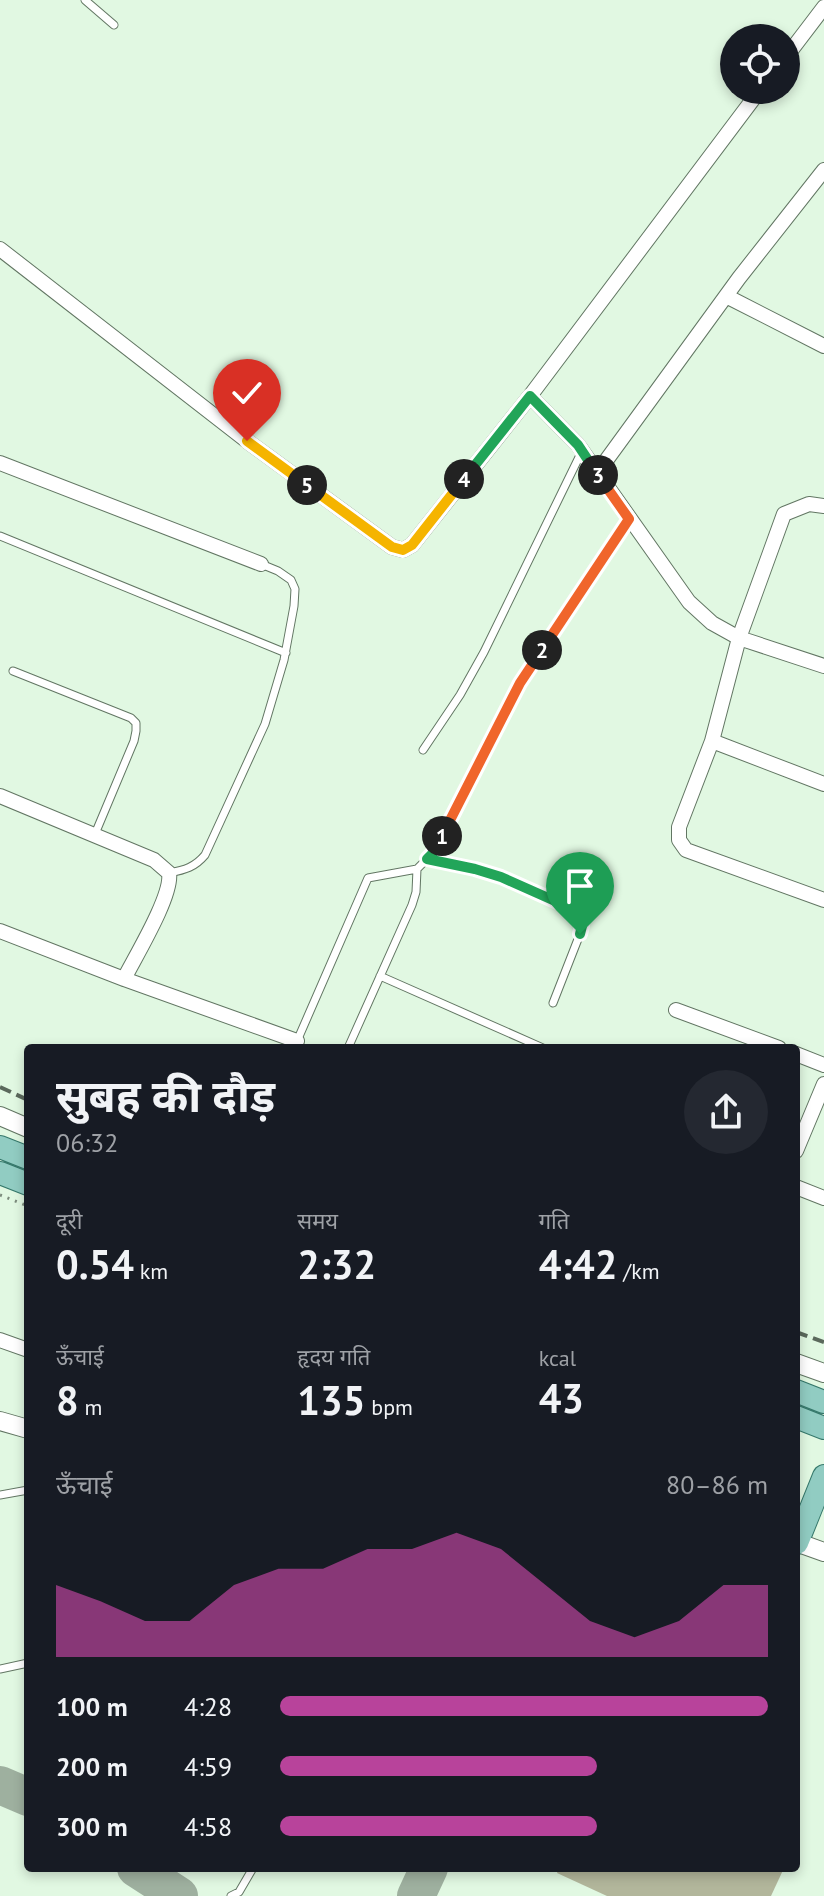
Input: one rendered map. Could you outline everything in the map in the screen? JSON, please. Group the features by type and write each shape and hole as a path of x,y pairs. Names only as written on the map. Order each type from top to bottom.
{"main road":[{"path":"0,1147 24,1156"},
{"path":"0,1173 24,1182"},
{"path":"800,1393 824,1402"},
{"path":"800,1419 824,1428"},
{"path":"800,1535 824,1476"}],"street":[{"path":"800,39 824,7"},
{"path":"0,249 247,441 392,547 403,550 412,545 530,396 749,104"},
{"path":"597,473 726,296 824,170"},
{"path":"726,296 824,346"},
{"path":"530,396 582,451 689,602 712,623 739,638 824,666"},
{"path":"0,463 261,564"},
{"path":"824,506 809,504 784,514 739,638 712,741 679,827 679,840 686,850 824,900"},
{"path":"712,741 824,784"},
{"path":"0,796 154,860 169,873 170,881 164,899 124,979"},
{"path":"0,931 295,1044"},
{"path":"676,1010 768,1044"},
{"path":"800,1056 824,1065"},
{"path":"800,1141 824,1084"},
{"path":"0,1116 24,1126"},
{"path":"800,1189 824,1198"},
{"path":"0,1340 24,1349"},
{"path":"800,1364 824,1373"},
{"path":"0,1421 24,1428"},
{"path":"800,1543 824,1552"}],"lane":[{"path":"85,0 114,25"},
{"path":"423,750 484,652 582,451"},
{"path":"295,1044 368,878 417,869 433,853 520,683 629,519"},
{"path":"0,536 286,653"},
{"path":"169,873 186,870 205,855 265,724 286,653 295,589 291,580 261,564"},
{"path":"13,671 131,718 136,723 134,741 94,836"},
{"path":"427,859 501,877 576,912 582,926 553,1003"},
{"path":"350,1044 412,905 417,869"},
{"path":"380,976 534,1044"},
{"path":"0,1495 24,1491"},
{"path":"0,1669 24,1664"},
{"path":"231,1896 239,1892 251,1872"}],"path":[{"path":"0,1195 24,1204"}],"building":[{"path":"782,1872 771,1896 607,1896 557,1873"}],"taxiway":[{"path":"0,1785 24,1795"},
{"path":"142,1872 179,1896"},
{"path":"416,1896 427,1872"}],"railway":[{"path":"0,1087 24,1098"},
{"path":"800,1333 824,1342"}],"route":[{"path":"247,441 392,547 403,550 412,545 530,396 578,445 629,519 520,683 433,853 427,859 501,877 564,905 581,919 580,934"}]}
